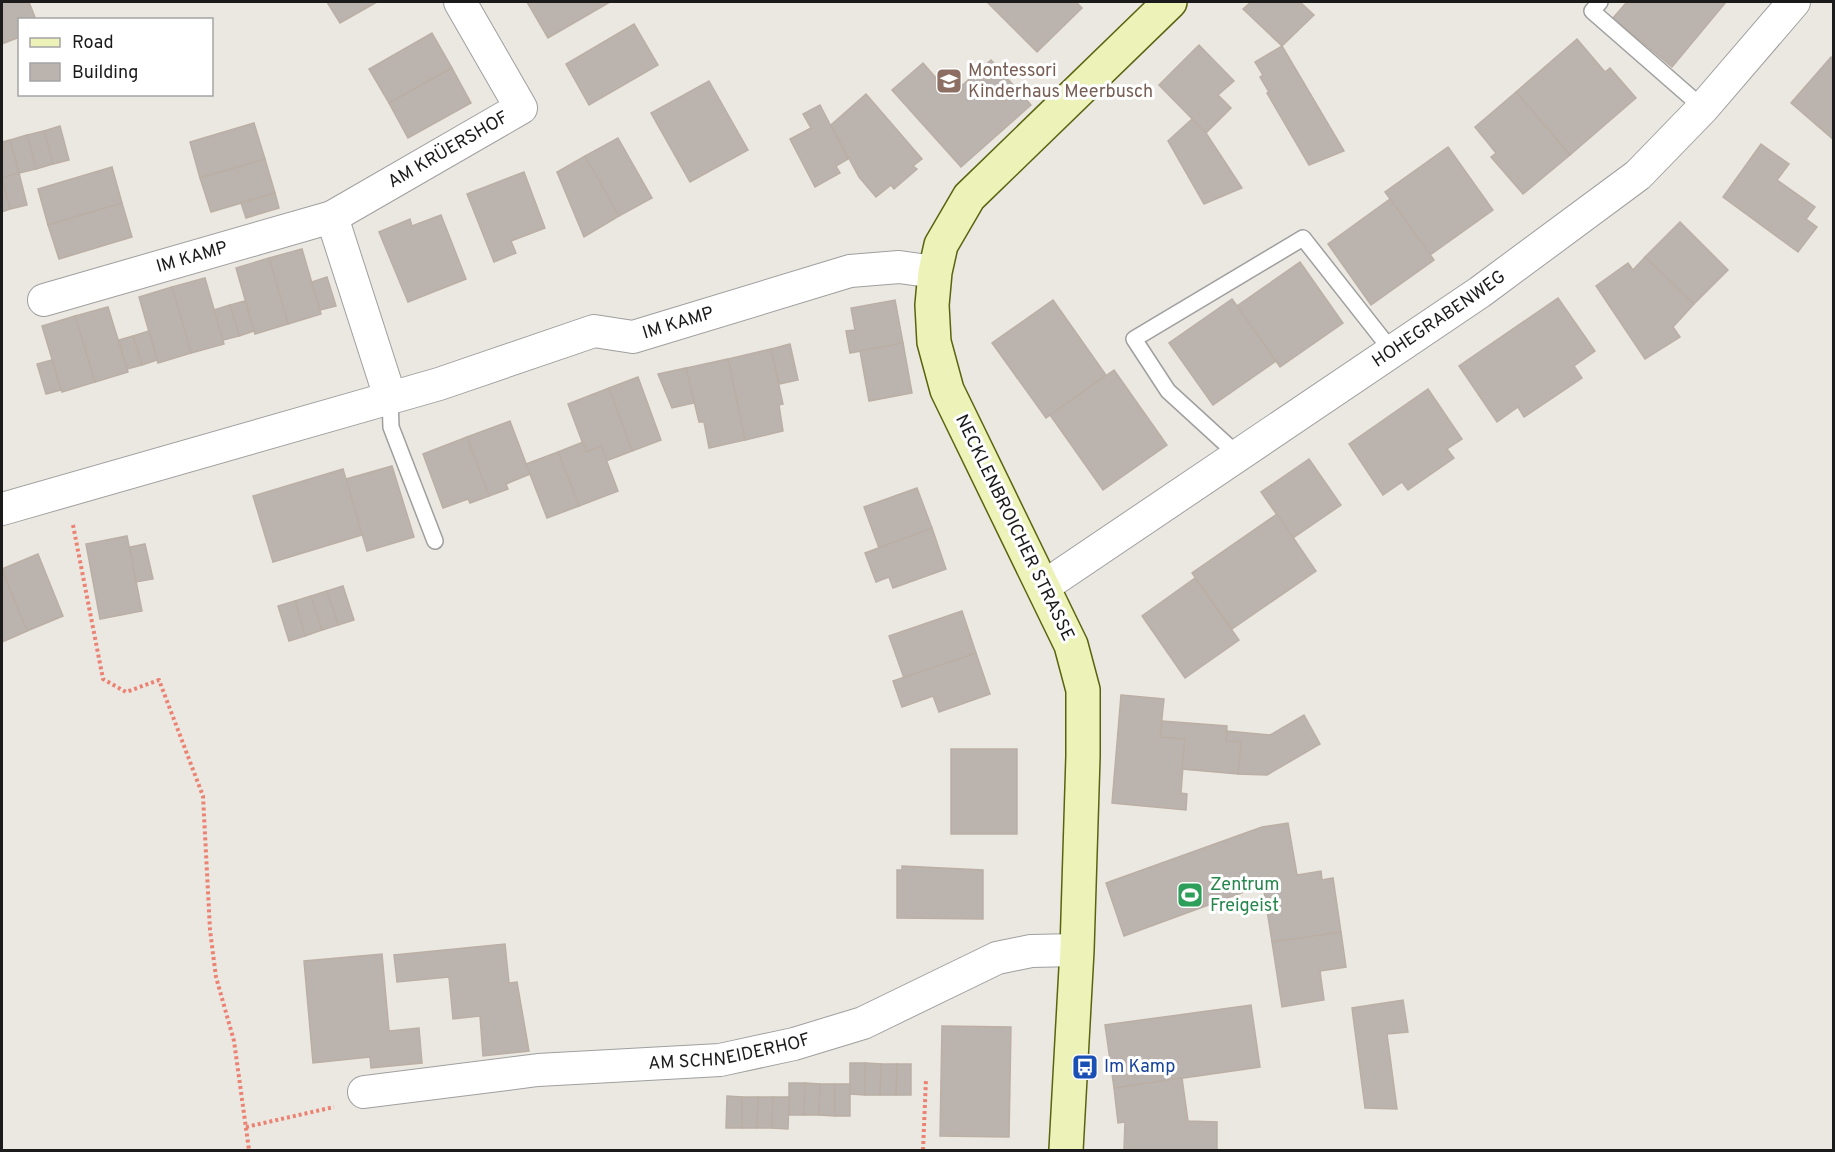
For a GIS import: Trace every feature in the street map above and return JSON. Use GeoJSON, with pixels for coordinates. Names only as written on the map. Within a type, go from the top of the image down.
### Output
{"type":"FeatureCollection","features":[{"type":"Feature","properties":{"kind":"main road","name":"NECKLENBROICHER STRASSE"},"geometry":{"type":"LineString","coordinates":[[1066,1150],[1077,950],[1083,690],[1071,645],[947,390],[934,342],[932,305],[934,272],[941,245],[969,197],[1170,2]]}},
{"type":"Feature","properties":{"kind":"street","name":"AM KRÜERSHOF"},"geometry":{"type":"LineString","coordinates":[[332,217],[521,108],[460,2]]}},
{"type":"Feature","properties":{"kind":"street","name":"HOHEGRABENWEG"},"geometry":{"type":"LineString","coordinates":[[1043,587],[1480,292],[1638,175],[1703,108],[1794,2]]}},
{"type":"Feature","properties":{"kind":"street","name":"IM KAMP"},"geometry":{"type":"LineString","coordinates":[[44,300],[332,217]]}},
{"type":"Feature","properties":{"kind":"street"},"geometry":{"type":"LineString","coordinates":[[332,217],[390,397]]}},
{"type":"Feature","properties":{"kind":"street","name":"IM KAMP"},"geometry":{"type":"LineString","coordinates":[[2,509],[439,384],[594,331],[633,337],[850,271],[899,267],[934,272]]}},
{"type":"Feature","properties":{"kind":"street","name":"AM SCHNEIDERHOF"},"geometry":{"type":"LineString","coordinates":[[364,1092],[538,1070],[720,1060],[812,1039],[863,1023],[997,958],[1030,951],[1077,950]]}},
{"type":"Feature","properties":{"kind":"lane"},"geometry":{"type":"LineString","coordinates":[[1600,2],[1592,11],[1703,108]]}},
{"type":"Feature","properties":{"kind":"lane"},"geometry":{"type":"LineString","coordinates":[[1238,455],[1168,391],[1134,339],[1303,238],[1392,351]]}},
{"type":"Feature","properties":{"kind":"lane"},"geometry":{"type":"LineString","coordinates":[[390,397],[391,427],[435,541]]}},
{"type":"Feature","properties":{"kind":"path"},"geometry":{"type":"LineString","coordinates":[[66,492],[103,679],[126,692],[159,680],[175,716],[203,796],[210,930],[216,977],[234,1041],[249,1150]]}},
{"type":"Feature","properties":{"kind":"path"},"geometry":{"type":"LineString","coordinates":[[923,1150],[926,1079]]}},
{"type":"Feature","properties":{"kind":"path"},"geometry":{"type":"LineString","coordinates":[[246,1127],[340,1105],[364,1092]]}},
{"type":"Feature","properties":{"kind":"building"},"geometry":{"type":"Polygon","coordinates":[[[2,2],[29,2],[35,18],[18,18],[18,38],[2,44],[2,2]]]}},
{"type":"Feature","properties":{"kind":"building"},"geometry":{"type":"Polygon","coordinates":[[[327,2],[377,2],[340,23],[327,2]]]}},
{"type":"Feature","properties":{"kind":"building"},"geometry":{"type":"Polygon","coordinates":[[[527,2],[610,2],[548,38],[527,2]]]}},
{"type":"Feature","properties":{"kind":"building"},"geometry":{"type":"Polygon","coordinates":[[[987,2],[1076,2],[1082,8],[1037,52],[987,2]]]}},
{"type":"Feature","properties":{"kind":"building"},"geometry":{"type":"Polygon","coordinates":[[[1251,2],[1300,2],[1314,15],[1282,46],[1243,9],[1251,2]]]}},
{"type":"Feature","properties":{"kind":"building"},"geometry":{"type":"Polygon","coordinates":[[[1627,2],[1726,2],[1672,67],[1613,18],[1627,2]]]}},
{"type":"Feature","properties":{"kind":"building"},"geometry":{"type":"Polygon","coordinates":[[[634,24],[658,65],[589,105],[566,64],[634,24]]]}},
{"type":"Feature","properties":{"kind":"building"},"geometry":{"type":"Polygon","coordinates":[[[432,33],[452,68],[389,103],[369,69],[432,33]]]}},
{"type":"Feature","properties":{"kind":"building"},"geometry":{"type":"Polygon","coordinates":[[[1577,39],[1605,72],[1610,68],[1636,98],[1570,155],[1516,92],[1577,39]]]}},
{"type":"Feature","properties":{"kind":"building"},"geometry":{"type":"Polygon","coordinates":[[[1199,45],[1234,81],[1218,95],[1231,108],[1206,133],[1159,85],[1199,45]]]}},
{"type":"Feature","properties":{"kind":"building"},"geometry":{"type":"Polygon","coordinates":[[[1282,46],[1344,151],[1309,165],[1267,93],[1269,92],[1260,77],[1263,75],[1255,62],[1282,46]]]}},
{"type":"Feature","properties":{"kind":"building"},"geometry":{"type":"Polygon","coordinates":[[[1831,57],[1834,60],[1834,140],[1791,103],[1831,57]]]}},
{"type":"Feature","properties":{"kind":"building"},"geometry":{"type":"Polygon","coordinates":[[[991,60],[1031,105],[961,167],[892,90],[923,63],[951,95],[991,60]]]}},
{"type":"Feature","properties":{"kind":"building"},"geometry":{"type":"Polygon","coordinates":[[[452,68],[471,103],[408,138],[389,103],[452,68]]]}},
{"type":"Feature","properties":{"kind":"building"},"geometry":{"type":"Polygon","coordinates":[[[709,81],[748,150],[690,182],[651,113],[709,81]]]}},
{"type":"Feature","properties":{"kind":"building"},"geometry":{"type":"Polygon","coordinates":[[[1516,92],[1570,155],[1523,194],[1491,157],[1496,153],[1475,127],[1516,92]]]}},
{"type":"Feature","properties":{"kind":"building"},"geometry":{"type":"Polygon","coordinates":[[[866,94],[922,159],[913,166],[917,169],[894,189],[891,185],[876,197],[859,177],[831,125],[866,94]]]}},
{"type":"Feature","properties":{"kind":"building"},"geometry":{"type":"Polygon","coordinates":[[[820,105],[848,159],[836,166],[840,173],[815,187],[790,139],[811,128],[803,114],[820,105]]]}},
{"type":"Feature","properties":{"kind":"building"},"geometry":{"type":"Polygon","coordinates":[[[1192,119],[1206,133],[1242,188],[1204,204],[1168,141],[1192,119]]]}},
{"type":"Feature","properties":{"kind":"building"},"geometry":{"type":"Polygon","coordinates":[[[254,123],[265,159],[200,178],[190,142],[254,123]]]}},
{"type":"Feature","properties":{"kind":"building"},"geometry":{"type":"Polygon","coordinates":[[[60,126],[69,160],[53,164],[44,131],[60,126]]]}},
{"type":"Feature","properties":{"kind":"building"},"geometry":{"type":"Polygon","coordinates":[[[44,131],[53,164],[36,169],[27,135],[44,131]]]}},
{"type":"Feature","properties":{"kind":"building"},"geometry":{"type":"Polygon","coordinates":[[[27,135],[36,169],[19,173],[10,140],[27,135]]]}},
{"type":"Feature","properties":{"kind":"building"},"geometry":{"type":"Polygon","coordinates":[[[618,138],[652,198],[619,216],[585,156],[618,138]]]}},
{"type":"Feature","properties":{"kind":"building"},"geometry":{"type":"Polygon","coordinates":[[[10,140],[19,173],[2,178],[2,142],[10,140]]]}},
{"type":"Feature","properties":{"kind":"building"},"geometry":{"type":"Polygon","coordinates":[[[1761,144],[1789,164],[1777,180],[1815,207],[1806,219],[1817,227],[1798,252],[1723,197],[1761,144]]]}},
{"type":"Feature","properties":{"kind":"building"},"geometry":{"type":"Polygon","coordinates":[[[1448,147],[1493,210],[1430,255],[1385,192],[1448,147]]]}},
{"type":"Feature","properties":{"kind":"building"},"geometry":{"type":"Polygon","coordinates":[[[585,156],[619,216],[584,237],[557,172],[585,156]]]}},
{"type":"Feature","properties":{"kind":"building"},"geometry":{"type":"Polygon","coordinates":[[[265,159],[275,193],[211,212],[200,178],[265,159]]]}},
{"type":"Feature","properties":{"kind":"building"},"geometry":{"type":"Polygon","coordinates":[[[112,167],[122,203],[48,225],[38,189],[112,167]]]}},
{"type":"Feature","properties":{"kind":"building"},"geometry":{"type":"Polygon","coordinates":[[[524,172],[545,228],[511,241],[516,253],[494,262],[467,194],[524,172]]]}},
{"type":"Feature","properties":{"kind":"building"},"geometry":{"type":"Polygon","coordinates":[[[19,173],[27,205],[10,209],[2,178],[19,173]]]}},
{"type":"Feature","properties":{"kind":"building"},"geometry":{"type":"Polygon","coordinates":[[[2,178],[10,209],[2,212],[2,178]]]}},
{"type":"Feature","properties":{"kind":"building"},"geometry":{"type":"Polygon","coordinates":[[[275,193],[279,208],[246,218],[241,203],[275,193]]]}},
{"type":"Feature","properties":{"kind":"building"},"geometry":{"type":"Polygon","coordinates":[[[1390,199],[1434,260],[1371,305],[1328,244],[1390,199]]]}},
{"type":"Feature","properties":{"kind":"building"},"geometry":{"type":"Polygon","coordinates":[[[122,203],[132,237],[59,259],[48,225],[122,203]]]}},
{"type":"Feature","properties":{"kind":"building"},"geometry":{"type":"Polygon","coordinates":[[[441,215],[466,279],[408,302],[379,232],[410,219],[412,226],[441,215]]]}},
{"type":"Feature","properties":{"kind":"building"},"geometry":{"type":"Polygon","coordinates":[[[1680,222],[1728,270],[1694,304],[1645,257],[1680,222]]]}},
{"type":"Feature","properties":{"kind":"building"},"geometry":{"type":"Polygon","coordinates":[[[302,249],[321,314],[288,324],[269,258],[302,249]]]}},
{"type":"Feature","properties":{"kind":"building"},"geometry":{"type":"Polygon","coordinates":[[[1645,257],[1694,304],[1673,327],[1680,337],[1645,359],[1596,286],[1628,263],[1633,270],[1645,257]]]}},
{"type":"Feature","properties":{"kind":"building"},"geometry":{"type":"Polygon","coordinates":[[[269,258],[288,324],[255,334],[236,268],[269,258]]]}},
{"type":"Feature","properties":{"kind":"building"},"geometry":{"type":"Polygon","coordinates":[[[1300,262],[1343,323],[1280,367],[1237,306],[1300,262]]]}},
{"type":"Feature","properties":{"kind":"building"},"geometry":{"type":"Polygon","coordinates":[[[327,277],[336,306],[320,310],[312,282],[327,277]]]}},
{"type":"Feature","properties":{"kind":"building"},"geometry":{"type":"Polygon","coordinates":[[[205,278],[224,344],[191,353],[172,287],[205,278]]]}},
{"type":"Feature","properties":{"kind":"building"},"geometry":{"type":"Polygon","coordinates":[[[172,287],[191,353],[158,363],[139,297],[172,287]]]}},
{"type":"Feature","properties":{"kind":"building"},"geometry":{"type":"Polygon","coordinates":[[[1558,298],[1595,351],[1574,366],[1582,378],[1524,417],[1518,407],[1497,422],[1459,366],[1558,298]]]}},
{"type":"Feature","properties":{"kind":"building"},"geometry":{"type":"Polygon","coordinates":[[[1232,299],[1276,361],[1213,405],[1169,343],[1232,299]]]}},
{"type":"Feature","properties":{"kind":"building"},"geometry":{"type":"Polygon","coordinates":[[[895,300],[903,343],[850,353],[846,331],[855,330],[851,308],[895,300]]]}},
{"type":"Feature","properties":{"kind":"building"},"geometry":{"type":"Polygon","coordinates":[[[1053,300],[1106,375],[1046,418],[992,343],[1053,300]]]}},
{"type":"Feature","properties":{"kind":"building"},"geometry":{"type":"Polygon","coordinates":[[[245,301],[254,331],[239,336],[230,305],[245,301]]]}},
{"type":"Feature","properties":{"kind":"building"},"geometry":{"type":"Polygon","coordinates":[[[230,305],[239,336],[223,340],[214,310],[230,305]]]}},
{"type":"Feature","properties":{"kind":"building"},"geometry":{"type":"Polygon","coordinates":[[[108,307],[128,372],[95,382],[75,316],[108,307]]]}},
{"type":"Feature","properties":{"kind":"building"},"geometry":{"type":"Polygon","coordinates":[[[75,316],[95,382],[62,392],[42,326],[75,316]]]}},
{"type":"Feature","properties":{"kind":"building"},"geometry":{"type":"Polygon","coordinates":[[[149,331],[157,360],[142,365],[133,336],[149,331]]]}},
{"type":"Feature","properties":{"kind":"building"},"geometry":{"type":"Polygon","coordinates":[[[133,336],[142,365],[127,369],[119,340],[133,336]]]}},
{"type":"Feature","properties":{"kind":"building"},"geometry":{"type":"Polygon","coordinates":[[[903,343],[912,393],[869,401],[860,351],[903,343]]]}},
{"type":"Feature","properties":{"kind":"building"},"geometry":{"type":"Polygon","coordinates":[[[790,344],[798,380],[779,384],[771,349],[790,344]]]}},
{"type":"Feature","properties":{"kind":"building"},"geometry":{"type":"Polygon","coordinates":[[[771,349],[783,404],[779,405],[783,431],[745,440],[728,359],[771,349]]]}},
{"type":"Feature","properties":{"kind":"building"},"geometry":{"type":"Polygon","coordinates":[[[728,359],[745,440],[709,448],[704,422],[699,422],[686,368],[728,359]]]}},
{"type":"Feature","properties":{"kind":"building"},"geometry":{"type":"Polygon","coordinates":[[[52,360],[61,390],[46,394],[37,364],[52,360]]]}},
{"type":"Feature","properties":{"kind":"building"},"geometry":{"type":"Polygon","coordinates":[[[686,368],[694,403],[672,408],[658,374],[686,368]]]}},
{"type":"Feature","properties":{"kind":"building"},"geometry":{"type":"Polygon","coordinates":[[[1114,370],[1167,445],[1103,490],[1050,415],[1114,370]]]}},
{"type":"Feature","properties":{"kind":"building"},"geometry":{"type":"Polygon","coordinates":[[[638,377],[661,440],[632,451],[609,388],[638,377]]]}},
{"type":"Feature","properties":{"kind":"building"},"geometry":{"type":"Polygon","coordinates":[[[609,388],[632,451],[606,461],[601,446],[586,452],[568,404],[609,388]]]}},
{"type":"Feature","properties":{"kind":"building"},"geometry":{"type":"Polygon","coordinates":[[[1428,389],[1462,439],[1447,449],[1454,458],[1408,490],[1402,482],[1383,495],[1349,444],[1428,389]]]}},
{"type":"Feature","properties":{"kind":"building"},"geometry":{"type":"Polygon","coordinates":[[[510,421],[530,474],[506,484],[508,489],[489,496],[467,437],[510,421]]]}},
{"type":"Feature","properties":{"kind":"building"},"geometry":{"type":"Polygon","coordinates":[[[467,437],[489,496],[470,503],[468,499],[443,508],[423,454],[467,437]]]}},
{"type":"Feature","properties":{"kind":"building"},"geometry":{"type":"Polygon","coordinates":[[[583,442],[586,452],[601,446],[618,491],[579,506],[558,452],[583,442]]]}},
{"type":"Feature","properties":{"kind":"building"},"geometry":{"type":"Polygon","coordinates":[[[558,452],[579,506],[547,518],[526,464],[558,452]]]}},
{"type":"Feature","properties":{"kind":"building"},"geometry":{"type":"Polygon","coordinates":[[[1309,459],[1341,505],[1293,538],[1261,492],[1309,459]]]}},
{"type":"Feature","properties":{"kind":"building"},"geometry":{"type":"Polygon","coordinates":[[[392,466],[414,537],[367,551],[346,479],[392,466]]]}},
{"type":"Feature","properties":{"kind":"building"},"geometry":{"type":"Polygon","coordinates":[[[343,469],[362,535],[273,562],[253,496],[343,469]]]}},
{"type":"Feature","properties":{"kind":"building"},"geometry":{"type":"Polygon","coordinates":[[[917,488],[932,528],[879,548],[864,507],[917,488]]]}},
{"type":"Feature","properties":{"kind":"building"},"geometry":{"type":"Polygon","coordinates":[[[1277,514],[1316,571],[1232,629],[1192,573],[1277,514]]]}},
{"type":"Feature","properties":{"kind":"building"},"geometry":{"type":"Polygon","coordinates":[[[932,528],[946,569],[893,588],[889,577],[876,582],[865,553],[932,528]]]}},
{"type":"Feature","properties":{"kind":"building"},"geometry":{"type":"Polygon","coordinates":[[[127,536],[142,611],[100,619],[86,544],[127,536]]]}},
{"type":"Feature","properties":{"kind":"building"},"geometry":{"type":"Polygon","coordinates":[[[145,544],[153,579],[136,582],[130,547],[145,544]]]}},
{"type":"Feature","properties":{"kind":"building"},"geometry":{"type":"Polygon","coordinates":[[[38,554],[63,616],[27,631],[2,569],[38,554]]]}},
{"type":"Feature","properties":{"kind":"building"},"geometry":{"type":"Polygon","coordinates":[[[2,571],[27,631],[2,642],[2,571]]]}},
{"type":"Feature","properties":{"kind":"building"},"geometry":{"type":"Polygon","coordinates":[[[1195,578],[1239,640],[1185,678],[1142,616],[1195,578]]]}},
{"type":"Feature","properties":{"kind":"building"},"geometry":{"type":"Polygon","coordinates":[[[343,586],[354,620],[338,625],[327,591],[343,586]]]}},
{"type":"Feature","properties":{"kind":"building"},"geometry":{"type":"Polygon","coordinates":[[[327,591],[338,625],[322,630],[311,596],[327,591]]]}},
{"type":"Feature","properties":{"kind":"building"},"geometry":{"type":"Polygon","coordinates":[[[311,596],[322,630],[305,636],[295,601],[311,596]]]}},
{"type":"Feature","properties":{"kind":"building"},"geometry":{"type":"Polygon","coordinates":[[[295,601],[305,636],[289,641],[278,606],[295,601]]]}},
{"type":"Feature","properties":{"kind":"building"},"geometry":{"type":"Polygon","coordinates":[[[962,611],[976,653],[904,678],[889,636],[962,611]]]}},
{"type":"Feature","properties":{"kind":"building"},"geometry":{"type":"Polygon","coordinates":[[[976,653],[990,694],[939,712],[933,696],[902,707],[893,681],[976,653]]]}},
{"type":"Feature","properties":{"kind":"building"},"geometry":{"type":"Polygon","coordinates":[[[1121,695],[1164,699],[1160,737],[1185,739],[1181,793],[1187,794],[1186,810],[1112,803],[1121,695]]]}},
{"type":"Feature","properties":{"kind":"building"},"geometry":{"type":"Polygon","coordinates":[[[1304,715],[1320,744],[1267,775],[1238,774],[1241,742],[1226,741],[1227,731],[1270,735],[1304,715]]]}},
{"type":"Feature","properties":{"kind":"building"},"geometry":{"type":"Polygon","coordinates":[[[1162,721],[1227,726],[1226,741],[1241,742],[1238,774],[1182,769],[1185,739],[1160,737],[1162,721]]]}},
{"type":"Feature","properties":{"kind":"building"},"geometry":{"type":"Polygon","coordinates":[[[951,749],[1017,749],[1017,834],[951,834],[951,749]]]}},
{"type":"Feature","properties":{"kind":"building"},"geometry":{"type":"Polygon","coordinates":[[[1288,823],[1297,875],[1321,871],[1322,880],[1333,878],[1341,932],[1272,942],[1263,885],[1124,936],[1106,883],[1262,827],[1288,823]]]}},
{"type":"Feature","properties":{"kind":"building"},"geometry":{"type":"Polygon","coordinates":[[[902,866],[983,870],[983,919],[897,918],[897,870],[902,870],[902,866]]]}},
{"type":"Feature","properties":{"kind":"building"},"geometry":{"type":"Polygon","coordinates":[[[1341,932],[1346,967],[1320,971],[1324,1000],[1282,1007],[1272,942],[1341,932]]]}},
{"type":"Feature","properties":{"kind":"building"},"geometry":{"type":"Polygon","coordinates":[[[505,944],[509,983],[517,982],[529,1051],[483,1056],[480,1016],[453,1019],[449,977],[397,982],[394,955],[505,944]]]}},
{"type":"Feature","properties":{"kind":"building"},"geometry":{"type":"Polygon","coordinates":[[[382,954],[389,1031],[419,1028],[422,1063],[371,1068],[370,1057],[313,1063],[304,961],[382,954]]]}},
{"type":"Feature","properties":{"kind":"building"},"geometry":{"type":"Polygon","coordinates":[[[1403,1000],[1408,1032],[1387,1034],[1397,1109],[1365,1108],[1352,1008],[1403,1000]]]}},
{"type":"Feature","properties":{"kind":"building"},"geometry":{"type":"Polygon","coordinates":[[[1251,1005],[1260,1067],[1114,1088],[1105,1025],[1251,1005]]]}},
{"type":"Feature","properties":{"kind":"building"},"geometry":{"type":"Polygon","coordinates":[[[942,1026],[1011,1027],[1009,1137],[940,1136],[942,1026]]]}},
{"type":"Feature","properties":{"kind":"building"},"geometry":{"type":"Polygon","coordinates":[[[850,1063],[865,1063],[865,1095],[850,1094],[850,1063]]]}},
{"type":"Feature","properties":{"kind":"building"},"geometry":{"type":"Polygon","coordinates":[[[865,1063],[881,1064],[880,1095],[865,1095],[865,1063]]]}},
{"type":"Feature","properties":{"kind":"building"},"geometry":{"type":"Polygon","coordinates":[[[881,1064],[897,1064],[896,1095],[880,1095],[881,1064]]]}},
{"type":"Feature","properties":{"kind":"building"},"geometry":{"type":"Polygon","coordinates":[[[897,1064],[911,1064],[911,1095],[896,1095],[897,1064]]]}},
{"type":"Feature","properties":{"kind":"building"},"geometry":{"type":"Polygon","coordinates":[[[1182,1078],[1188,1121],[1217,1122],[1217,1150],[1124,1150],[1125,1122],[1118,1123],[1114,1088],[1182,1078]]]}},
{"type":"Feature","properties":{"kind":"building"},"geometry":{"type":"Polygon","coordinates":[[[789,1083],[805,1083],[804,1115],[789,1115],[789,1083]]]}},
{"type":"Feature","properties":{"kind":"building"},"geometry":{"type":"Polygon","coordinates":[[[805,1083],[820,1084],[819,1115],[804,1115],[805,1083]]]}},
{"type":"Feature","properties":{"kind":"building"},"geometry":{"type":"Polygon","coordinates":[[[820,1084],[835,1084],[835,1116],[819,1115],[820,1084]]]}},
{"type":"Feature","properties":{"kind":"building"},"geometry":{"type":"Polygon","coordinates":[[[835,1084],[850,1084],[850,1116],[835,1116],[835,1084]]]}},
{"type":"Feature","properties":{"kind":"building"},"geometry":{"type":"Polygon","coordinates":[[[727,1096],[742,1097],[742,1128],[726,1128],[727,1096]]]}},
{"type":"Feature","properties":{"kind":"building"},"geometry":{"type":"Polygon","coordinates":[[[742,1097],[758,1097],[757,1128],[742,1128],[742,1097]]]}},
{"type":"Feature","properties":{"kind":"building"},"geometry":{"type":"Polygon","coordinates":[[[758,1097],[773,1097],[772,1128],[757,1128],[758,1097]]]}},
{"type":"Feature","properties":{"kind":"building"},"geometry":{"type":"Polygon","coordinates":[[[773,1097],[789,1097],[788,1129],[772,1128],[773,1097]]]}},
{"type":"Feature","properties":{"kind":"place","name":"Montessori Kinderhaus Meerbusch"},"geometry":{"type":"Point","coordinates":[949,81]}},
{"type":"Feature","properties":{"kind":"place","name":"Zentrum Freigeist"},"geometry":{"type":"Point","coordinates":[1190,895]}},
{"type":"Feature","properties":{"kind":"place","name":"Im Kamp"},"geometry":{"type":"Point","coordinates":[1085,1067]}}]}
